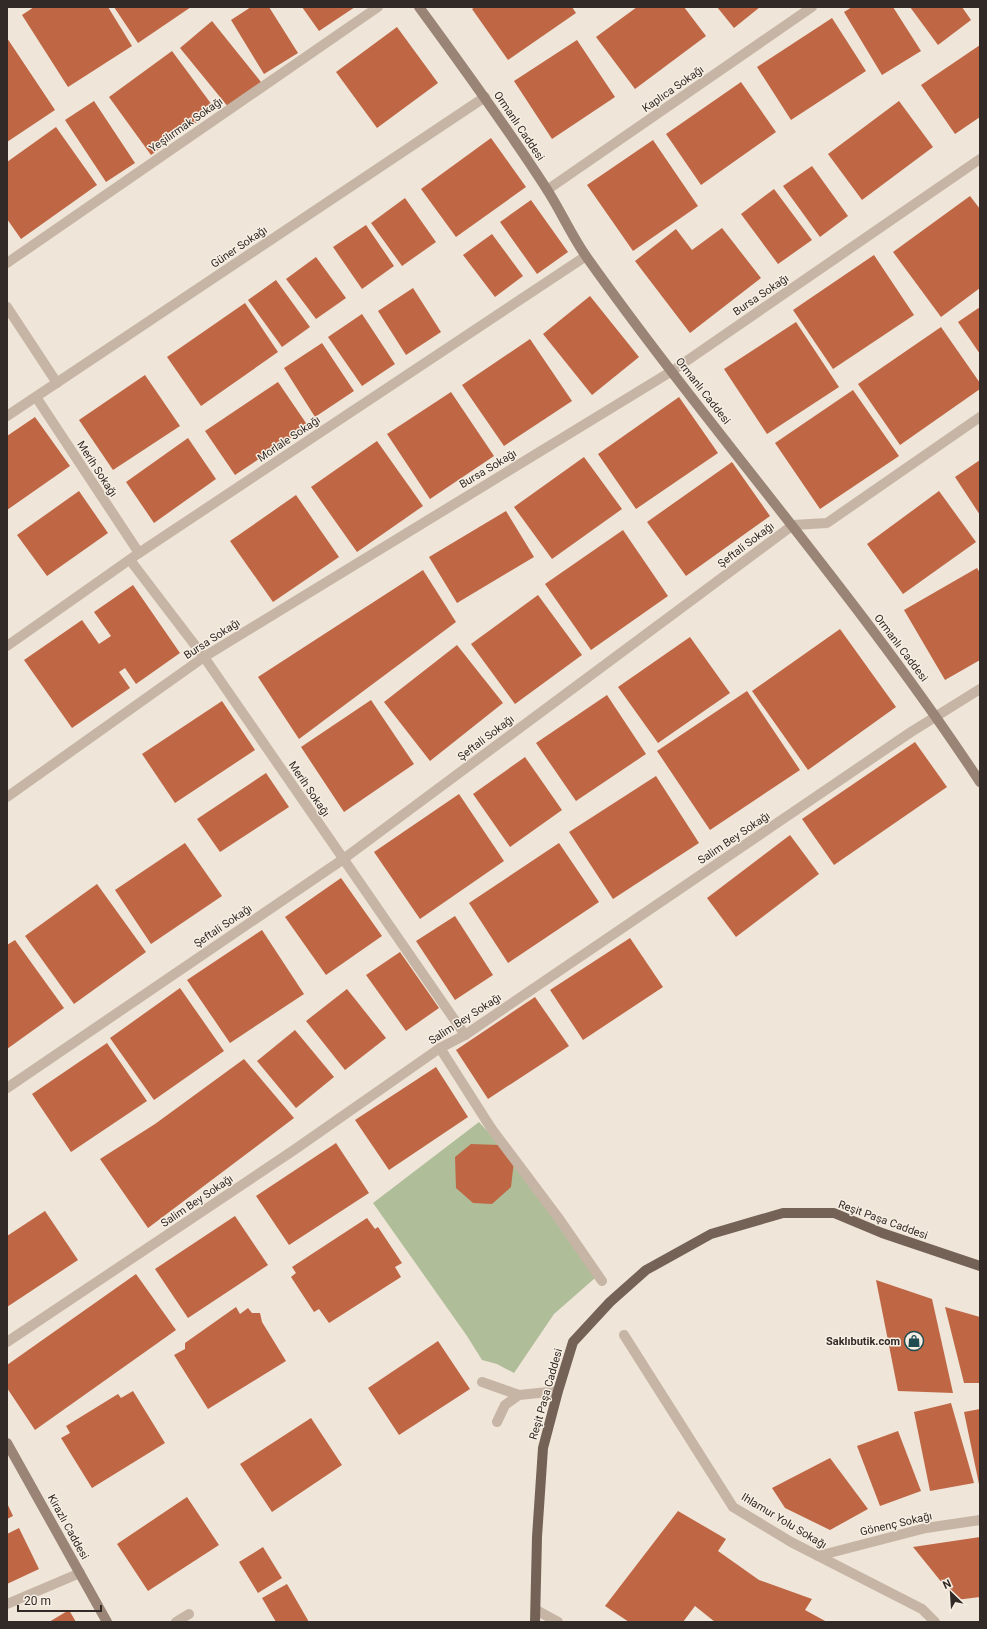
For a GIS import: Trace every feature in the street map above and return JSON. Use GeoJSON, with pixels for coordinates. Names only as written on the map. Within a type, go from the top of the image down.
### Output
{"type":"FeatureCollection","features":[{"type":"Feature","properties":{"kind":"main road","name":"Ormanlı Caddesi"},"geometry":{"type":"LineString","coordinates":[[419,7],[485,97],[547,190],[586,256],[672,371],[793,525],[936,715],[980,782]]}},
{"type":"Feature","properties":{"kind":"main road","name":"Reşit Paşa Caddesi"},"geometry":{"type":"LineString","coordinates":[[535,1622],[537,1537],[543,1448],[573,1342],[610,1302],[646,1270],[711,1234],[783,1213],[834,1213],[882,1233],[980,1266]]}},
{"type":"Feature","properties":{"kind":"main road","name":"Kirazlı Caddesi"},"geometry":{"type":"LineString","coordinates":[[7,1443],[107,1622]]}},
{"type":"Feature","properties":{"kind":"street","name":"Yeşilırmak Sokağı"},"geometry":{"type":"LineString","coordinates":[[7,263],[378,7]]}},
{"type":"Feature","properties":{"kind":"street","name":"Kaplıca Sokağı"},"geometry":{"type":"LineString","coordinates":[[547,190],[812,7]]}},
{"type":"Feature","properties":{"kind":"street","name":"Güner Sokağı"},"geometry":{"type":"LineString","coordinates":[[7,416],[485,97]]}},
{"type":"Feature","properties":{"kind":"street","name":"Bursa Sokağı"},"geometry":{"type":"LineString","coordinates":[[7,797],[204,657],[672,371],[980,159]]}},
{"type":"Feature","properties":{"kind":"street","name":"Morlale Sokağı"},"geometry":{"type":"LineString","coordinates":[[7,646],[139,553],[586,256]]}},
{"type":"Feature","properties":{"kind":"street"},"geometry":{"type":"LineString","coordinates":[[7,307],[57,383]]}},
{"type":"Feature","properties":{"kind":"street","name":"Merih Sokağı"},"geometry":{"type":"LineString","coordinates":[[36,397],[139,553]]}},
{"type":"Feature","properties":{"kind":"street"},"geometry":{"type":"LineString","coordinates":[[793,525],[827,523],[980,417]]}},
{"type":"Feature","properties":{"kind":"street","name":"Şeftali Sokağı"},"geometry":{"type":"LineString","coordinates":[[7,1088],[342,860],[793,525]]}},
{"type":"Feature","properties":{"kind":"street","name":"Merih Sokağı"},"geometry":{"type":"LineString","coordinates":[[130,560],[204,657],[342,860],[465,1035]]}},
{"type":"Feature","properties":{"kind":"street","name":"Salim Bey Sokağı"},"geometry":{"type":"LineString","coordinates":[[7,1342],[294,1150],[440,1048],[465,1035],[936,715],[980,689]]}},
{"type":"Feature","properties":{"kind":"street"},"geometry":{"type":"LineString","coordinates":[[440,1048],[491,1128],[560,1220],[602,1281]]}},
{"type":"Feature","properties":{"kind":"street","name":"Ihlamur Yolu Sokağı"},"geometry":{"type":"LineString","coordinates":[[624,1335],[733,1507],[791,1542],[922,1609],[935,1622]]}},
{"type":"Feature","properties":{"kind":"street"},"geometry":{"type":"LineString","coordinates":[[482,1382],[519,1395],[558,1391]]}},
{"type":"Feature","properties":{"kind":"street"},"geometry":{"type":"LineString","coordinates":[[497,1422],[505,1405],[519,1395]]}},
{"type":"Feature","properties":{"kind":"street","name":"Gönenç Sokağı"},"geometry":{"type":"LineString","coordinates":[[821,1557],[926,1528],[980,1520]]}},
{"type":"Feature","properties":{"kind":"street"},"geometry":{"type":"LineString","coordinates":[[7,1604],[80,1573]]}},
{"type":"Feature","properties":{"kind":"street"},"geometry":{"type":"LineString","coordinates":[[536,1610],[558,1622]]}},
{"type":"Feature","properties":{"kind":"street"},"geometry":{"type":"LineString","coordinates":[[176,1622],[189,1614]]}},
{"type":"Feature","properties":{"kind":"green space"},"geometry":{"type":"Polygon","coordinates":[[[479,1122],[514,1161],[595,1278],[554,1314],[514,1373],[497,1364],[482,1360],[467,1336],[373,1203],[479,1122]]]}},
{"type":"Feature","properties":{"kind":"building"},"geometry":{"type":"Polygon","coordinates":[[[34,7],[108,7],[132,46],[68,87],[22,15],[34,7]]]}},
{"type":"Feature","properties":{"kind":"building"},"geometry":{"type":"Polygon","coordinates":[[[114,7],[191,7],[138,43],[114,7]]]}},
{"type":"Feature","properties":{"kind":"building"},"geometry":{"type":"Polygon","coordinates":[[[251,7],[269,7],[298,53],[264,74],[231,20],[251,7]]]}},
{"type":"Feature","properties":{"kind":"building"},"geometry":{"type":"Polygon","coordinates":[[[302,7],[355,7],[319,31],[302,7]]]}},
{"type":"Feature","properties":{"kind":"building"},"geometry":{"type":"Polygon","coordinates":[[[475,7],[572,7],[576,13],[508,60],[472,9],[475,7]]]}},
{"type":"Feature","properties":{"kind":"building"},"geometry":{"type":"Polygon","coordinates":[[[637,7],[684,7],[706,36],[635,89],[596,37],[637,7]]]}},
{"type":"Feature","properties":{"kind":"building"},"geometry":{"type":"Polygon","coordinates":[[[717,7],[760,7],[734,28],[717,7]]]}},
{"type":"Feature","properties":{"kind":"building"},"geometry":{"type":"Polygon","coordinates":[[[852,7],[893,7],[921,51],[882,75],[844,12],[852,7]]]}},
{"type":"Feature","properties":{"kind":"building"},"geometry":{"type":"Polygon","coordinates":[[[910,7],[962,7],[971,20],[938,45],[910,7]]]}},
{"type":"Feature","properties":{"kind":"building"},"geometry":{"type":"Polygon","coordinates":[[[832,18],[866,71],[791,120],[757,67],[832,18]]]}},
{"type":"Feature","properties":{"kind":"building"},"geometry":{"type":"Polygon","coordinates":[[[212,21],[261,82],[229,108],[180,48],[212,21]]]}},
{"type":"Feature","properties":{"kind":"building"},"geometry":{"type":"Polygon","coordinates":[[[397,27],[438,83],[377,128],[336,72],[397,27]]]}},
{"type":"Feature","properties":{"kind":"building"},"geometry":{"type":"Polygon","coordinates":[[[7,38],[55,110],[7,142],[7,38]]]}},
{"type":"Feature","properties":{"kind":"building"},"geometry":{"type":"Polygon","coordinates":[[[577,40],[615,97],[552,139],[514,81],[577,40]]]}},
{"type":"Feature","properties":{"kind":"building"},"geometry":{"type":"Polygon","coordinates":[[[980,45],[980,117],[955,134],[921,85],[980,45]]]}},
{"type":"Feature","properties":{"kind":"building"},"geometry":{"type":"Polygon","coordinates":[[[172,51],[215,109],[151,155],[109,97],[172,51]]]}},
{"type":"Feature","properties":{"kind":"building"},"geometry":{"type":"Polygon","coordinates":[[[741,82],[776,132],[701,185],[666,134],[741,82]]]}},
{"type":"Feature","properties":{"kind":"building"},"geometry":{"type":"Polygon","coordinates":[[[94,101],[135,163],[106,182],[65,120],[94,101]]]}},
{"type":"Feature","properties":{"kind":"building"},"geometry":{"type":"Polygon","coordinates":[[[899,101],[933,147],[862,200],[828,154],[899,101]]]}},
{"type":"Feature","properties":{"kind":"building"},"geometry":{"type":"Polygon","coordinates":[[[56,127],[97,185],[21,239],[7,219],[7,162],[56,127]]]}},
{"type":"Feature","properties":{"kind":"building"},"geometry":{"type":"Polygon","coordinates":[[[491,138],[526,187],[456,237],[421,189],[491,138]]]}},
{"type":"Feature","properties":{"kind":"building"},"geometry":{"type":"Polygon","coordinates":[[[653,140],[698,206],[633,251],[587,185],[653,140]]]}},
{"type":"Feature","properties":{"kind":"building"},"geometry":{"type":"Polygon","coordinates":[[[812,166],[848,216],[820,237],[783,186],[812,166]]]}},
{"type":"Feature","properties":{"kind":"building"},"geometry":{"type":"Polygon","coordinates":[[[774,189],[812,240],[778,264],[741,214],[774,189]]]}},
{"type":"Feature","properties":{"kind":"building"},"geometry":{"type":"Polygon","coordinates":[[[970,196],[980,209],[980,288],[941,317],[893,252],[970,196]]]}},
{"type":"Feature","properties":{"kind":"building"},"geometry":{"type":"Polygon","coordinates":[[[405,198],[436,242],[402,266],[371,223],[405,198]]]}},
{"type":"Feature","properties":{"kind":"building"},"geometry":{"type":"Polygon","coordinates":[[[531,200],[568,252],[537,274],[500,222],[531,200]]]}},
{"type":"Feature","properties":{"kind":"building"},"geometry":{"type":"Polygon","coordinates":[[[366,225],[394,266],[362,289],[333,247],[366,225]]]}},
{"type":"Feature","properties":{"kind":"building"},"geometry":{"type":"Polygon","coordinates":[[[722,228],[761,278],[690,333],[635,261],[676,229],[692,250],[722,228]]]}},
{"type":"Feature","properties":{"kind":"building"},"geometry":{"type":"Polygon","coordinates":[[[492,234],[523,276],[495,297],[463,255],[492,234]]]}},
{"type":"Feature","properties":{"kind":"building"},"geometry":{"type":"Polygon","coordinates":[[[874,255],[914,315],[833,369],[793,310],[874,255]]]}},
{"type":"Feature","properties":{"kind":"building"},"geometry":{"type":"Polygon","coordinates":[[[316,257],[346,298],[316,319],[286,279],[316,257]]]}},
{"type":"Feature","properties":{"kind":"building"},"geometry":{"type":"Polygon","coordinates":[[[276,280],[310,327],[282,347],[248,300],[276,280]]]}},
{"type":"Feature","properties":{"kind":"building"},"geometry":{"type":"Polygon","coordinates":[[[413,288],[441,332],[406,355],[378,311],[413,288]]]}},
{"type":"Feature","properties":{"kind":"building"},"geometry":{"type":"Polygon","coordinates":[[[590,296],[639,357],[592,395],[543,334],[590,296]]]}},
{"type":"Feature","properties":{"kind":"building"},"geometry":{"type":"Polygon","coordinates":[[[245,303],[278,352],[201,406],[167,357],[245,303]]]}},
{"type":"Feature","properties":{"kind":"building"},"geometry":{"type":"Polygon","coordinates":[[[980,307],[980,354],[958,322],[980,307]]]}},
{"type":"Feature","properties":{"kind":"building"},"geometry":{"type":"Polygon","coordinates":[[[362,314],[395,364],[362,386],[328,337],[362,314]]]}},
{"type":"Feature","properties":{"kind":"building"},"geometry":{"type":"Polygon","coordinates":[[[796,322],[839,387],[767,434],[724,369],[796,322]]]}},
{"type":"Feature","properties":{"kind":"building"},"geometry":{"type":"Polygon","coordinates":[[[941,327],[980,383],[980,389],[900,445],[858,384],[941,327]]]}},
{"type":"Feature","properties":{"kind":"building"},"geometry":{"type":"Polygon","coordinates":[[[530,339],[572,401],[504,446],[462,385],[530,339]]]}},
{"type":"Feature","properties":{"kind":"building"},"geometry":{"type":"Polygon","coordinates":[[[322,343],[354,391],[315,417],[284,368],[322,343]]]}},
{"type":"Feature","properties":{"kind":"building"},"geometry":{"type":"Polygon","coordinates":[[[145,375],[180,426],[113,470],[79,420],[145,375]]]}},
{"type":"Feature","properties":{"kind":"building"},"geometry":{"type":"Polygon","coordinates":[[[278,382],[308,426],[235,475],[205,431],[278,382]]]}},
{"type":"Feature","properties":{"kind":"building"},"geometry":{"type":"Polygon","coordinates":[[[853,390],[899,456],[820,509],[775,443],[853,390]]]}},
{"type":"Feature","properties":{"kind":"building"},"geometry":{"type":"Polygon","coordinates":[[[451,392],[494,456],[430,499],[387,434],[451,392]]]}},
{"type":"Feature","properties":{"kind":"building"},"geometry":{"type":"Polygon","coordinates":[[[679,397],[718,453],[636,509],[598,454],[679,397]]]}},
{"type":"Feature","properties":{"kind":"building"},"geometry":{"type":"Polygon","coordinates":[[[35,417],[70,466],[7,510],[7,436],[35,417]]]}},
{"type":"Feature","properties":{"kind":"building"},"geometry":{"type":"Polygon","coordinates":[[[188,438],[216,479],[154,523],[126,482],[188,438]]]}},
{"type":"Feature","properties":{"kind":"building"},"geometry":{"type":"Polygon","coordinates":[[[377,441],[423,506],[357,552],[311,487],[377,441]]]}},
{"type":"Feature","properties":{"kind":"building"},"geometry":{"type":"Polygon","coordinates":[[[584,457],[622,509],[552,559],[514,507],[584,457]]]}},
{"type":"Feature","properties":{"kind":"building"},"geometry":{"type":"Polygon","coordinates":[[[980,460],[980,515],[955,477],[980,460]]]}},
{"type":"Feature","properties":{"kind":"building"},"geometry":{"type":"Polygon","coordinates":[[[732,462],[770,516],[686,576],[647,522],[732,462]]]}},
{"type":"Feature","properties":{"kind":"building"},"geometry":{"type":"Polygon","coordinates":[[[79,491],[108,533],[47,576],[17,535],[79,491]]]}},
{"type":"Feature","properties":{"kind":"building"},"geometry":{"type":"Polygon","coordinates":[[[939,491],[976,542],[903,594],[867,544],[939,491]]]}},
{"type":"Feature","properties":{"kind":"building"},"geometry":{"type":"Polygon","coordinates":[[[296,495],[339,557],[273,602],[230,541],[296,495]]]}},
{"type":"Feature","properties":{"kind":"building"},"geometry":{"type":"Polygon","coordinates":[[[506,511],[534,557],[457,603],[429,557],[506,511]]]}},
{"type":"Feature","properties":{"kind":"building"},"geometry":{"type":"Polygon","coordinates":[[[623,530],[668,596],[591,650],[545,584],[623,530]]]}},
{"type":"Feature","properties":{"kind":"building"},"geometry":{"type":"Polygon","coordinates":[[[977,568],[980,573],[980,660],[945,680],[904,610],[977,568]]]}},
{"type":"Feature","properties":{"kind":"building"},"geometry":{"type":"Polygon","coordinates":[[[423,570],[456,622],[299,739],[258,677],[423,570]]]}},
{"type":"Feature","properties":{"kind":"building"},"geometry":{"type":"Polygon","coordinates":[[[133,585],[180,653],[136,684],[125,668],[119,672],[130,688],[72,728],[24,660],[82,620],[99,644],[111,636],[94,612],[133,585]]]}},
{"type":"Feature","properties":{"kind":"building"},"geometry":{"type":"Polygon","coordinates":[[[538,595],[582,655],[515,704],[471,644],[538,595]]]}},
{"type":"Feature","properties":{"kind":"building"},"geometry":{"type":"Polygon","coordinates":[[[840,629],[896,707],[808,770],[752,691],[840,629]]]}},
{"type":"Feature","properties":{"kind":"building"},"geometry":{"type":"Polygon","coordinates":[[[690,637],[730,693],[658,743],[618,687],[690,637]]]}},
{"type":"Feature","properties":{"kind":"building"},"geometry":{"type":"Polygon","coordinates":[[[457,645],[503,703],[430,761],[384,702],[457,645]]]}},
{"type":"Feature","properties":{"kind":"building"},"geometry":{"type":"Polygon","coordinates":[[[747,691],[800,770],[710,830],[657,751],[747,691]]]}},
{"type":"Feature","properties":{"kind":"building"},"geometry":{"type":"Polygon","coordinates":[[[607,695],[646,754],[576,801],[536,743],[607,695]]]}},
{"type":"Feature","properties":{"kind":"building"},"geometry":{"type":"Polygon","coordinates":[[[371,700],[414,764],[344,812],[301,747],[371,700]]]}},
{"type":"Feature","properties":{"kind":"building"},"geometry":{"type":"Polygon","coordinates":[[[222,701],[255,750],[175,803],[142,754],[222,701]]]}},
{"type":"Feature","properties":{"kind":"building"},"geometry":{"type":"Polygon","coordinates":[[[915,742],[947,787],[834,865],[802,819],[915,742]]]}},
{"type":"Feature","properties":{"kind":"building"},"geometry":{"type":"Polygon","coordinates":[[[525,757],[562,810],[510,847],[473,794],[525,757]]]}},
{"type":"Feature","properties":{"kind":"building"},"geometry":{"type":"Polygon","coordinates":[[[266,773],[289,807],[220,852],[197,819],[266,773]]]}},
{"type":"Feature","properties":{"kind":"building"},"geometry":{"type":"Polygon","coordinates":[[[656,776],[699,843],[613,899],[569,832],[656,776]]]}},
{"type":"Feature","properties":{"kind":"building"},"geometry":{"type":"Polygon","coordinates":[[[459,794],[504,861],[420,919],[374,852],[459,794]]]}},
{"type":"Feature","properties":{"kind":"building"},"geometry":{"type":"Polygon","coordinates":[[[790,835],[819,874],[736,937],[707,898],[790,835]]]}},
{"type":"Feature","properties":{"kind":"building"},"geometry":{"type":"Polygon","coordinates":[[[185,843],[222,896],[151,944],[115,890],[185,843]]]}},
{"type":"Feature","properties":{"kind":"building"},"geometry":{"type":"Polygon","coordinates":[[[559,843],[599,902],[508,963],[469,903],[559,843]]]}},
{"type":"Feature","properties":{"kind":"building"},"geometry":{"type":"Polygon","coordinates":[[[341,878],[382,936],[326,975],[285,917],[341,878]]]}},
{"type":"Feature","properties":{"kind":"building"},"geometry":{"type":"Polygon","coordinates":[[[97,884],[146,952],[74,1004],[25,936],[97,884]]]}},
{"type":"Feature","properties":{"kind":"building"},"geometry":{"type":"Polygon","coordinates":[[[455,916],[493,975],[455,1000],[416,941],[455,916]]]}},
{"type":"Feature","properties":{"kind":"building"},"geometry":{"type":"Polygon","coordinates":[[[262,930],[304,994],[230,1043],[187,980],[262,930]]]}},
{"type":"Feature","properties":{"kind":"building"},"geometry":{"type":"Polygon","coordinates":[[[630,938],[663,987],[583,1040],[550,990],[630,938]]]}},
{"type":"Feature","properties":{"kind":"building"},"geometry":{"type":"Polygon","coordinates":[[[15,940],[64,1008],[7,1049],[7,945],[15,940]]]}},
{"type":"Feature","properties":{"kind":"building"},"geometry":{"type":"Polygon","coordinates":[[[400,952],[439,1008],[406,1031],[366,975],[400,952]]]}},
{"type":"Feature","properties":{"kind":"building"},"geometry":{"type":"Polygon","coordinates":[[[180,988],[224,1051],[154,1100],[110,1038],[180,988]]]}},
{"type":"Feature","properties":{"kind":"building"},"geometry":{"type":"Polygon","coordinates":[[[347,989],[386,1038],[345,1070],[306,1021],[347,989]]]}},
{"type":"Feature","properties":{"kind":"building"},"geometry":{"type":"Polygon","coordinates":[[[535,997],[569,1046],[488,1099],[456,1050],[535,997]]]}},
{"type":"Feature","properties":{"kind":"building"},"geometry":{"type":"Polygon","coordinates":[[[295,1030],[334,1077],[296,1108],[257,1061],[295,1030]]]}},
{"type":"Feature","properties":{"kind":"building"},"geometry":{"type":"Polygon","coordinates":[[[107,1043],[147,1101],[71,1152],[32,1094],[107,1043]]]}},
{"type":"Feature","properties":{"kind":"building"},"geometry":{"type":"Polygon","coordinates":[[[244,1059],[294,1118],[148,1228],[100,1159],[155,1124],[244,1059]]]}},
{"type":"Feature","properties":{"kind":"building"},"geometry":{"type":"Polygon","coordinates":[[[436,1067],[468,1117],[389,1170],[355,1120],[436,1067]]]}},
{"type":"Feature","properties":{"kind":"building"},"geometry":{"type":"Polygon","coordinates":[[[336,1143],[369,1193],[289,1245],[256,1196],[336,1143]]]}},
{"type":"Feature","properties":{"kind":"building"},"geometry":{"type":"Polygon","coordinates":[[[471,1144],[500,1145],[514,1161],[511,1187],[492,1204],[473,1203],[456,1188],[455,1157],[471,1144]]]}},
{"type":"Feature","properties":{"kind":"building"},"geometry":{"type":"Polygon","coordinates":[[[45,1211],[78,1260],[7,1307],[7,1236],[45,1211]]]}},
{"type":"Feature","properties":{"kind":"building"},"geometry":{"type":"Polygon","coordinates":[[[235,1216],[268,1265],[188,1318],[155,1269],[235,1216]]]}},
{"type":"Feature","properties":{"kind":"building"},"geometry":{"type":"Polygon","coordinates":[[[367,1218],[375,1229],[378,1227],[402,1263],[395,1267],[401,1277],[329,1323],[319,1309],[314,1312],[291,1277],[296,1273],[292,1267],[367,1218]]]}},
{"type":"Feature","properties":{"kind":"building"},"geometry":{"type":"Polygon","coordinates":[[[136,1274],[176,1330],[35,1430],[7,1388],[7,1365],[136,1274]]]}},
{"type":"Feature","properties":{"kind":"building"},"geometry":{"type":"Polygon","coordinates":[[[876,1280],[932,1299],[953,1393],[898,1391],[876,1280]]]}},
{"type":"Feature","properties":{"kind":"building"},"geometry":{"type":"Polygon","coordinates":[[[236,1307],[240,1314],[248,1308],[252,1313],[260,1313],[262,1322],[286,1361],[208,1409],[174,1355],[185,1349],[185,1343],[236,1307]]]}},
{"type":"Feature","properties":{"kind":"building"},"geometry":{"type":"Polygon","coordinates":[[[945,1307],[980,1317],[980,1383],[964,1383],[945,1307]]]}},
{"type":"Feature","properties":{"kind":"building"},"geometry":{"type":"Polygon","coordinates":[[[438,1341],[470,1389],[399,1435],[368,1388],[438,1341]]]}},
{"type":"Feature","properties":{"kind":"building"},"geometry":{"type":"Polygon","coordinates":[[[133,1391],[165,1443],[92,1488],[61,1438],[70,1433],[66,1426],[118,1394],[121,1398],[133,1391]]]}},
{"type":"Feature","properties":{"kind":"building"},"geometry":{"type":"Polygon","coordinates":[[[951,1403],[974,1483],[930,1491],[914,1412],[951,1403]]]}},
{"type":"Feature","properties":{"kind":"building"},"geometry":{"type":"Polygon","coordinates":[[[980,1409],[980,1484],[979,1484],[964,1412],[980,1409]]]}},
{"type":"Feature","properties":{"kind":"building"},"geometry":{"type":"Polygon","coordinates":[[[311,1418],[342,1465],[272,1512],[240,1464],[311,1418]]]}},
{"type":"Feature","properties":{"kind":"building"},"geometry":{"type":"Polygon","coordinates":[[[898,1431],[921,1491],[880,1506],[857,1446],[898,1431]]]}},
{"type":"Feature","properties":{"kind":"building"},"geometry":{"type":"Polygon","coordinates":[[[830,1458],[868,1509],[830,1530],[785,1508],[772,1488],[830,1458]]]}},
{"type":"Feature","properties":{"kind":"building"},"geometry":{"type":"Polygon","coordinates":[[[187,1497],[219,1545],[148,1591],[117,1544],[187,1497]]]}},
{"type":"Feature","properties":{"kind":"building"},"geometry":{"type":"Polygon","coordinates":[[[7,1503],[13,1516],[7,1519],[7,1503]]]}},
{"type":"Feature","properties":{"kind":"building"},"geometry":{"type":"Polygon","coordinates":[[[678,1511],[726,1539],[718,1551],[759,1580],[812,1599],[805,1610],[827,1622],[715,1622],[695,1606],[683,1622],[629,1622],[605,1606],[678,1511]]]}},
{"type":"Feature","properties":{"kind":"building"},"geometry":{"type":"Polygon","coordinates":[[[19,1528],[39,1569],[7,1584],[7,1534],[19,1528]]]}},
{"type":"Feature","properties":{"kind":"building"},"geometry":{"type":"Polygon","coordinates":[[[980,1537],[980,1597],[956,1600],[913,1547],[980,1537]]]}},
{"type":"Feature","properties":{"kind":"building"},"geometry":{"type":"Polygon","coordinates":[[[263,1547],[282,1578],[258,1593],[239,1562],[263,1547]]]}},
{"type":"Feature","properties":{"kind":"building"},"geometry":{"type":"Polygon","coordinates":[[[287,1584],[309,1622],[276,1622],[262,1598],[287,1584]]]}},
{"type":"Feature","properties":{"kind":"building"},"geometry":{"type":"Polygon","coordinates":[[[69,1610],[76,1622],[49,1622],[69,1610]]]}},
{"type":"Feature","properties":{"kind":"place","name":"Saklıbutik.com"},"geometry":{"type":"Point","coordinates":[914,1341]}}]}
